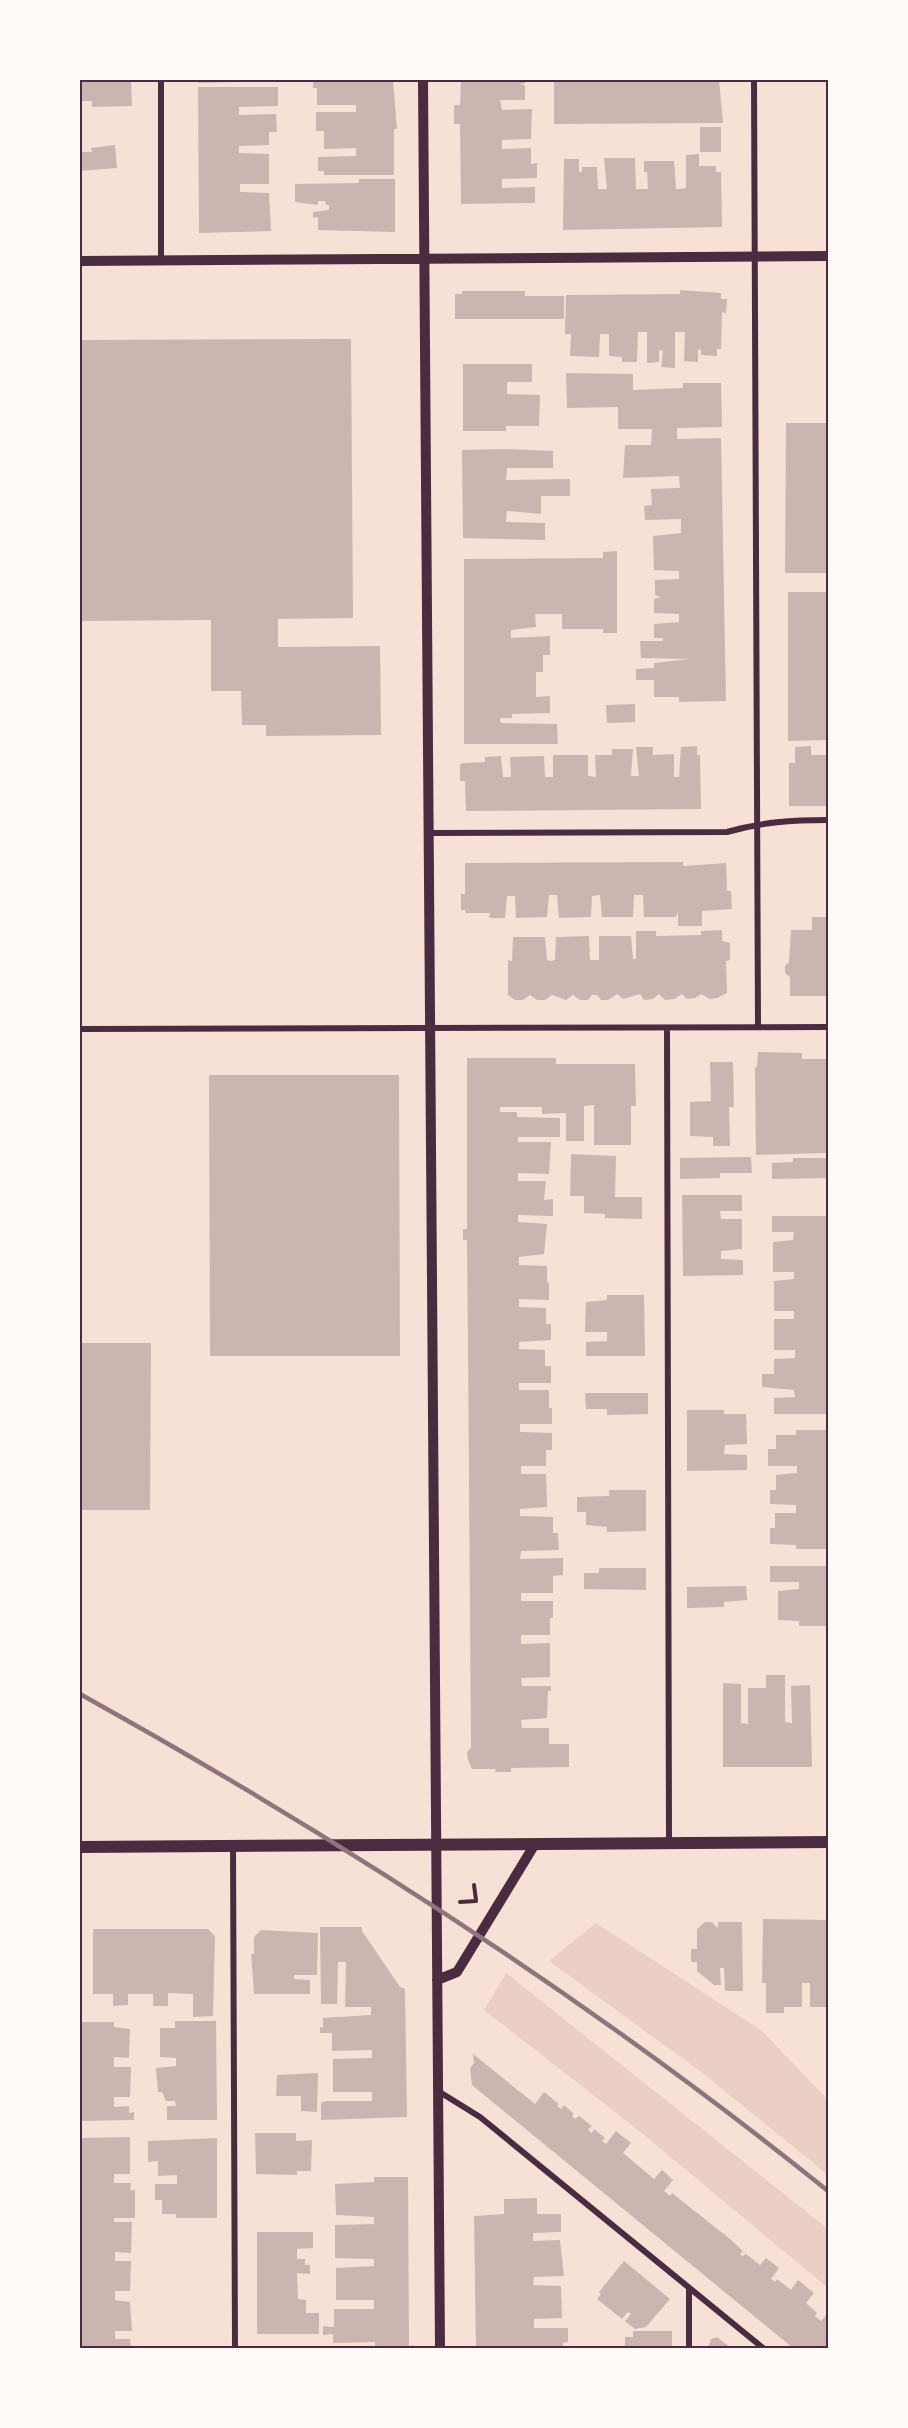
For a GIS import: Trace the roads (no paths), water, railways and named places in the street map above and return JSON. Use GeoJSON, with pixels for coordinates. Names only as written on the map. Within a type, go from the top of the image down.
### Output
{"type":"FeatureCollection","features":[{"type":"Feature","properties":{"kind":"main road"},"geometry":{"type":"LineString","coordinates":[[80,1847],[828,1842]]}},
{"type":"Feature","properties":{"kind":"street"},"geometry":{"type":"LineString","coordinates":[[161,80],[161,260]]}},
{"type":"Feature","properties":{"kind":"street"},"geometry":{"type":"LineString","coordinates":[[423,80],[440,2349]]}},
{"type":"Feature","properties":{"kind":"street"},"geometry":{"type":"LineString","coordinates":[[754,80],[757,257],[755,824],[758,1027]]}},
{"type":"Feature","properties":{"kind":"street"},"geometry":{"type":"LineString","coordinates":[[80,261],[828,256]]}},
{"type":"Feature","properties":{"kind":"street"},"geometry":{"type":"LineString","coordinates":[[429,833],[726,832],[755,824],[828,820]]}},
{"type":"Feature","properties":{"kind":"street"},"geometry":{"type":"LineString","coordinates":[[80,1029],[828,1027]]}},
{"type":"Feature","properties":{"kind":"street"},"geometry":{"type":"LineString","coordinates":[[667,1028],[669,1843]]}},
{"type":"Feature","properties":{"kind":"street"},"geometry":{"type":"LineString","coordinates":[[437,1980],[457,1972],[536,1844]]}},
{"type":"Feature","properties":{"kind":"street"},"geometry":{"type":"LineString","coordinates":[[233,1846],[235,2349]]}},
{"type":"Feature","properties":{"kind":"street"},"geometry":{"type":"LineString","coordinates":[[438,2091],[480,2117],[763,2349]]}},
{"type":"Feature","properties":{"kind":"street"},"geometry":{"type":"LineString","coordinates":[[689,2289],[689,2349]]}},
{"type":"Feature","properties":{"kind":"railway"},"geometry":{"type":"LineString","coordinates":[[80,1694],[274,1806],[464,1926],[650,2054],[828,2191]]}}]}
